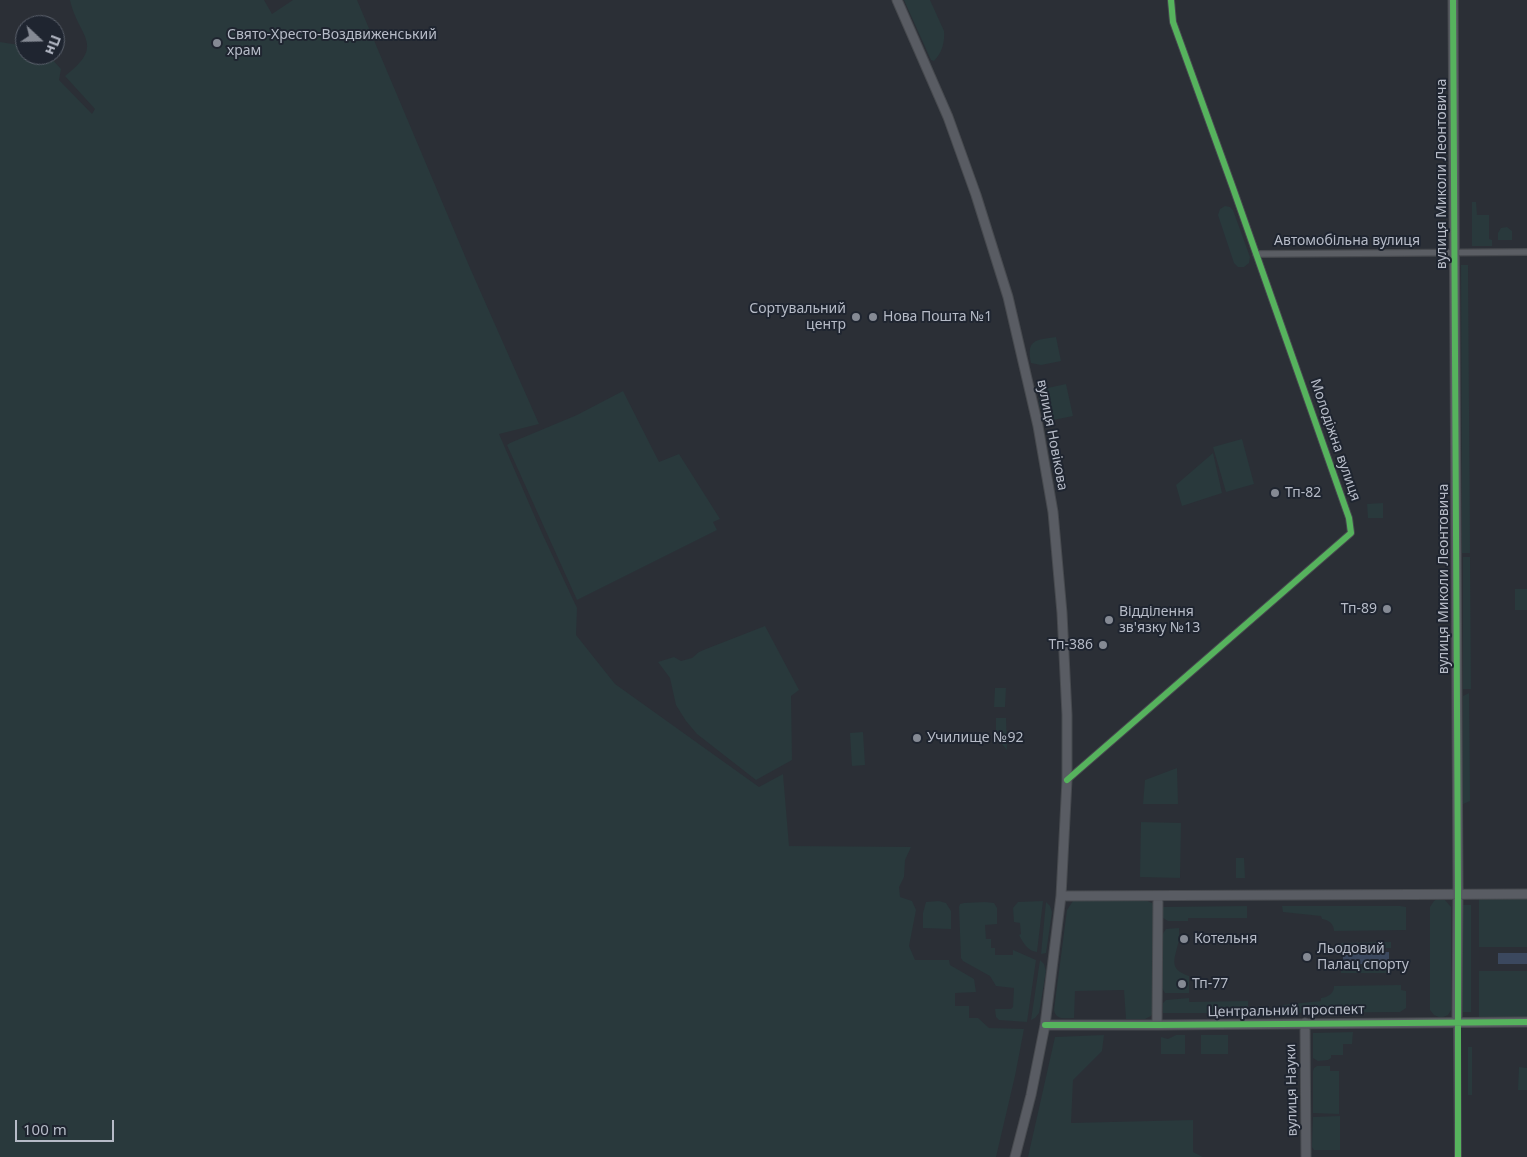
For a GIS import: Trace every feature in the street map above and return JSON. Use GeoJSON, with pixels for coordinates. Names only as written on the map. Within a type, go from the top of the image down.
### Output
{"type":"FeatureCollection","features":[{"type":"Feature","properties":{"kind":"street","name":"вулиця Новікова"},"geometry":{"type":"LineString","coordinates":[[897,0],[948,116],[976,195],[1008,297],[1038,426],[1053,512],[1062,613],[1067,715],[1067,780],[1059,920],[1045,1025]]}},
{"type":"Feature","properties":{"kind":"street","name":"Молодіжна вулиця"},"geometry":{"type":"LineString","coordinates":[[1067,780],[1351,532],[1349,518],[1173,22],[1171,0]]}},
{"type":"Feature","properties":{"kind":"street","name":"вулиця Миколи Леонтовича"},"geometry":{"type":"LineString","coordinates":[[1453,0],[1458,1157]]}},
{"type":"Feature","properties":{"kind":"street","name":"Автомобільна вулиця"},"geometry":{"type":"LineString","coordinates":[[1256,254],[1527,252]]}},
{"type":"Feature","properties":{"kind":"street"},"geometry":{"type":"LineString","coordinates":[[1061,896],[1527,894]]}},
{"type":"Feature","properties":{"kind":"street"},"geometry":{"type":"LineString","coordinates":[[1157,1025],[1158,896]]}},
{"type":"Feature","properties":{"kind":"street","name":"Центральний проспект"},"geometry":{"type":"LineString","coordinates":[[1045,1025],[1527,1022]]}},
{"type":"Feature","properties":{"kind":"street","name":"вулиця Науки"},"geometry":{"type":"LineString","coordinates":[[1305,1023],[1306,1157]]}},
{"type":"Feature","properties":{"kind":"street"},"geometry":{"type":"LineString","coordinates":[[1015,1157],[1031,1095],[1045,1025]]}},
{"type":"Feature","properties":{"kind":"shaded area"},"geometry":{"type":"Polygon","coordinates":[[[70,0],[264,0],[272,14],[293,0],[357,0],[470,268],[539,424],[499,434],[577,608],[576,635],[615,684],[759,787],[783,774],[789,846],[911,847],[905,860],[904,877],[899,887],[900,897],[912,901],[916,910],[909,946],[915,960],[949,960],[950,965],[974,979],[976,992],[955,993],[955,1006],[969,1006],[969,1018],[978,1018],[989,1028],[1024,1029],[996,1157],[0,1157],[0,42],[15,44],[15,65],[57,65],[61,69],[59,80],[92,114],[95,109],[65,76],[78,65],[85,56],[87,48],[86,40],[70,0]]]}},
{"type":"Feature","properties":{"kind":"shaded area"},"geometry":{"type":"Polygon","coordinates":[[[904,0],[930,0],[944,31],[942,47],[934,61],[931,60],[904,0]]]}},
{"type":"Feature","properties":{"kind":"shaded area"},"geometry":{"type":"Polygon","coordinates":[[[1472,202],[1476,202],[1477,215],[1489,215],[1489,239],[1492,240],[1492,246],[1472,246],[1472,202]]]}},
{"type":"Feature","properties":{"kind":"shaded area"},"geometry":{"type":"Polygon","coordinates":[[[1225,206],[1233,210],[1250,257],[1249,263],[1244,267],[1238,267],[1234,263],[1218,215],[1220,209],[1225,206]]]}},
{"type":"Feature","properties":{"kind":"shaded area"},"geometry":{"type":"Polygon","coordinates":[[[1507,227],[1512,231],[1512,240],[1498,240],[1498,233],[1501,228],[1507,227]]]}},
{"type":"Feature","properties":{"kind":"shaded area"},"geometry":{"type":"Polygon","coordinates":[[[1461,265],[1468,265],[1470,553],[1462,553],[1461,265]]]}},
{"type":"Feature","properties":{"kind":"shaded area"},"geometry":{"type":"Polygon","coordinates":[[[1056,337],[1061,361],[1041,365],[1031,363],[1031,345],[1038,340],[1056,337]]]}},
{"type":"Feature","properties":{"kind":"shaded area"},"geometry":{"type":"Polygon","coordinates":[[[1066,384],[1073,416],[1053,420],[1044,418],[1039,404],[1041,392],[1043,389],[1066,384]]]}},
{"type":"Feature","properties":{"kind":"shaded area"},"geometry":{"type":"Polygon","coordinates":[[[623,391],[659,462],[679,454],[720,519],[713,522],[717,530],[577,600],[507,445],[577,415],[623,391]]]}},
{"type":"Feature","properties":{"kind":"shaded area"},"geometry":{"type":"Polygon","coordinates":[[[1242,439],[1254,484],[1226,492],[1213,447],[1242,439]]]}},
{"type":"Feature","properties":{"kind":"shaded area"},"geometry":{"type":"Polygon","coordinates":[[[1213,453],[1222,493],[1182,506],[1176,485],[1213,453]]]}},
{"type":"Feature","properties":{"kind":"shaded area"},"geometry":{"type":"Polygon","coordinates":[[[1383,503],[1383,518],[1368,518],[1367,504],[1383,503]]]}},
{"type":"Feature","properties":{"kind":"shaded area"},"geometry":{"type":"Polygon","coordinates":[[[1463,557],[1470,557],[1471,689],[1463,689],[1463,557]]]}},
{"type":"Feature","properties":{"kind":"shaded area"},"geometry":{"type":"Polygon","coordinates":[[[1515,589],[1527,589],[1527,610],[1515,610],[1515,589]]]}},
{"type":"Feature","properties":{"kind":"shaded area"},"geometry":{"type":"Polygon","coordinates":[[[765,626],[799,690],[791,696],[792,760],[756,780],[697,734],[686,721],[676,705],[670,678],[658,662],[674,657],[681,661],[692,658],[699,652],[765,626]]]}},
{"type":"Feature","properties":{"kind":"shaded area"},"geometry":{"type":"Polygon","coordinates":[[[995,688],[1006,688],[1005,707],[994,707],[995,688]]]}},
{"type":"Feature","properties":{"kind":"shaded area"},"geometry":{"type":"Polygon","coordinates":[[[1469,693],[1470,801],[1463,804],[1463,696],[1469,693]]]}},
{"type":"Feature","properties":{"kind":"shaded area"},"geometry":{"type":"Polygon","coordinates":[[[996,718],[1006,718],[1007,750],[996,737],[996,718]]]}},
{"type":"Feature","properties":{"kind":"shaded area"},"geometry":{"type":"Polygon","coordinates":[[[863,732],[865,765],[852,766],[850,733],[863,732]]]}},
{"type":"Feature","properties":{"kind":"shaded area"},"geometry":{"type":"Polygon","coordinates":[[[1177,768],[1178,804],[1143,804],[1145,780],[1177,768]]]}},
{"type":"Feature","properties":{"kind":"shaded area"},"geometry":{"type":"Polygon","coordinates":[[[1141,822],[1181,823],[1180,878],[1140,877],[1141,822]]]}},
{"type":"Feature","properties":{"kind":"shaded area"},"geometry":{"type":"Polygon","coordinates":[[[1236,858],[1244,858],[1245,878],[1236,878],[1236,858]]]}},
{"type":"Feature","properties":{"kind":"shaded area"},"geometry":{"type":"Polygon","coordinates":[[[1479,898],[1527,898],[1527,947],[1479,947],[1479,898]]]}},
{"type":"Feature","properties":{"kind":"shaded area"},"geometry":{"type":"Polygon","coordinates":[[[1437,899],[1445,900],[1451,907],[1451,1010],[1448,1015],[1441,1018],[1434,1015],[1430,1010],[1430,907],[1437,899]]]}},
{"type":"Feature","properties":{"kind":"shaded area"},"geometry":{"type":"Polygon","coordinates":[[[1145,900],[1154,906],[1153,1013],[1151,1016],[1145,1019],[1126,1019],[1124,990],[1075,991],[1074,1018],[1057,1016],[1054,1010],[1067,910],[1073,901],[1145,900]]]}},
{"type":"Feature","properties":{"kind":"shaded area"},"geometry":{"type":"Polygon","coordinates":[[[939,901],[946,903],[951,911],[951,929],[923,928],[923,913],[926,902],[939,901]]]}},
{"type":"Feature","properties":{"kind":"shaded area"},"geometry":{"type":"Polygon","coordinates":[[[1043,901],[1037,952],[1028,948],[1019,935],[1021,934],[1020,923],[1014,922],[1013,908],[1018,902],[1043,901]]]}},
{"type":"Feature","properties":{"kind":"shaded area"},"geometry":{"type":"Polygon","coordinates":[[[1046,902],[1052,912],[1046,953],[1041,954],[1046,902]]]}},
{"type":"Feature","properties":{"kind":"shaded area"},"geometry":{"type":"Polygon","coordinates":[[[994,903],[997,908],[997,924],[985,925],[986,939],[991,939],[991,948],[995,948],[995,955],[1013,955],[1013,950],[1036,960],[1027,1022],[999,1020],[996,1017],[995,1009],[1011,1009],[1013,1007],[1014,988],[996,986],[990,976],[961,958],[960,904],[994,903]]]}},
{"type":"Feature","properties":{"kind":"shaded area"},"geometry":{"type":"Polygon","coordinates":[[[1463,905],[1471,905],[1471,1012],[1463,1012],[1463,905]]]}},
{"type":"Feature","properties":{"kind":"shaded area"},"geometry":{"type":"Polygon","coordinates":[[[1247,906],[1247,918],[1188,918],[1188,921],[1168,921],[1163,918],[1163,907],[1247,906]]]}},
{"type":"Feature","properties":{"kind":"shaded area"},"geometry":{"type":"Polygon","coordinates":[[[1282,906],[1406,907],[1406,930],[1334,931],[1332,924],[1322,919],[1321,916],[1283,912],[1282,906]]]}},
{"type":"Feature","properties":{"kind":"shaded area"},"geometry":{"type":"Polygon","coordinates":[[[1179,928],[1179,941],[1174,964],[1178,970],[1189,976],[1189,993],[1165,993],[1162,988],[1162,935],[1166,929],[1179,928]]]}},
{"type":"Feature","properties":{"kind":"shaded area"},"geometry":{"type":"Polygon","coordinates":[[[1391,942],[1391,948],[1341,949],[1341,943],[1391,942]]]}},
{"type":"Feature","properties":{"kind":"shaded area"},"geometry":{"type":"Polygon","coordinates":[[[1040,960],[1044,964],[1046,971],[1039,1013],[1031,1020],[1040,960]]]}},
{"type":"Feature","properties":{"kind":"shaded area"},"geometry":{"type":"Polygon","coordinates":[[[1341,967],[1391,967],[1391,973],[1341,973],[1341,967]]]}},
{"type":"Feature","properties":{"kind":"shaded area"},"geometry":{"type":"Polygon","coordinates":[[[1479,971],[1527,971],[1527,1018],[1479,1018],[1479,971]]]}},
{"type":"Feature","properties":{"kind":"shaded area"},"geometry":{"type":"Polygon","coordinates":[[[1401,985],[1401,990],[1406,991],[1406,1008],[1400,1012],[1283,1013],[1282,1005],[1321,1001],[1321,998],[1332,993],[1334,986],[1401,985]]]}},
{"type":"Feature","properties":{"kind":"shaded area"},"geometry":{"type":"Polygon","coordinates":[[[1189,998],[1189,1002],[1248,1001],[1248,1013],[1163,1013],[1163,1003],[1166,1000],[1189,998]]]}},
{"type":"Feature","properties":{"kind":"shaded area"},"geometry":{"type":"Polygon","coordinates":[[[1353,1032],[1352,1044],[1343,1044],[1343,1055],[1331,1055],[1331,1058],[1328,1060],[1318,1061],[1313,1058],[1313,1033],[1353,1032]]]}},
{"type":"Feature","properties":{"kind":"shaded area"},"geometry":{"type":"Polygon","coordinates":[[[1104,1035],[1102,1051],[1073,1080],[1071,1123],[1193,1120],[1193,1152],[1203,1157],[1028,1157],[1055,1037],[1104,1035]]]}},
{"type":"Feature","properties":{"kind":"shaded area"},"geometry":{"type":"Polygon","coordinates":[[[1176,1035],[1185,1035],[1185,1054],[1161,1054],[1161,1037],[1168,1039],[1176,1035]]]}},
{"type":"Feature","properties":{"kind":"shaded area"},"geometry":{"type":"Polygon","coordinates":[[[1201,1035],[1228,1035],[1228,1054],[1201,1054],[1201,1035]]]}},
{"type":"Feature","properties":{"kind":"shaded area"},"geometry":{"type":"Polygon","coordinates":[[[1468,1047],[1472,1047],[1472,1095],[1468,1095],[1468,1047]]]}},
{"type":"Feature","properties":{"kind":"shaded area"},"geometry":{"type":"Polygon","coordinates":[[[1317,1066],[1330,1066],[1330,1071],[1339,1071],[1339,1114],[1313,1113],[1313,1071],[1317,1066]]]}},
{"type":"Feature","properties":{"kind":"shaded area"},"geometry":{"type":"Polygon","coordinates":[[[1519,1067],[1527,1068],[1527,1090],[1518,1090],[1519,1067]]]}},
{"type":"Feature","properties":{"kind":"shaded area"},"geometry":{"type":"Polygon","coordinates":[[[1340,1116],[1340,1150],[1314,1150],[1312,1147],[1313,1117],[1340,1116]]]}},
{"type":"Feature","properties":{"kind":"water"},"geometry":{"type":"Polygon","coordinates":[[[1389,952],[1389,964],[1343,964],[1343,953],[1389,952]]]}},
{"type":"Feature","properties":{"kind":"water"},"geometry":{"type":"Polygon","coordinates":[[[1498,953],[1527,953],[1527,964],[1498,964],[1498,953]]]}},
{"type":"Feature","properties":{"kind":"cycle path"},"geometry":{"type":"LineString","coordinates":[[1067,780],[1351,533],[1349,518],[1173,22],[1171,0]]}},
{"type":"Feature","properties":{"kind":"cycle path"},"geometry":{"type":"LineString","coordinates":[[1453,0],[1458,1157]]}},
{"type":"Feature","properties":{"kind":"cycle path"},"geometry":{"type":"LineString","coordinates":[[1045,1025],[1527,1022]]}},
{"type":"Feature","properties":{"kind":"place","name":"Свято-Хресто-Воздвиженський храм"},"geometry":{"type":"Point","coordinates":[217,43]}},
{"type":"Feature","properties":{"kind":"place","name":"Сортувальний центр"},"geometry":{"type":"Point","coordinates":[856,317]}},
{"type":"Feature","properties":{"kind":"place","name":"Нова Пошта №1"},"geometry":{"type":"Point","coordinates":[873,317]}},
{"type":"Feature","properties":{"kind":"place","name":"Тп-82"},"geometry":{"type":"Point","coordinates":[1275,493]}},
{"type":"Feature","properties":{"kind":"place","name":"Тп-89"},"geometry":{"type":"Point","coordinates":[1387,609]}},
{"type":"Feature","properties":{"kind":"place","name":"Відділення зв'язку №13"},"geometry":{"type":"Point","coordinates":[1109,620]}},
{"type":"Feature","properties":{"kind":"place","name":"Тп-386"},"geometry":{"type":"Point","coordinates":[1103,645]}},
{"type":"Feature","properties":{"kind":"place","name":"Училище №92"},"geometry":{"type":"Point","coordinates":[917,738]}},
{"type":"Feature","properties":{"kind":"place","name":"Котельня"},"geometry":{"type":"Point","coordinates":[1184,939]}},
{"type":"Feature","properties":{"kind":"place","name":"Льодовий Палац спорту"},"geometry":{"type":"Point","coordinates":[1307,957]}},
{"type":"Feature","properties":{"kind":"place","name":"Тп-77"},"geometry":{"type":"Point","coordinates":[1182,984]}}]}
